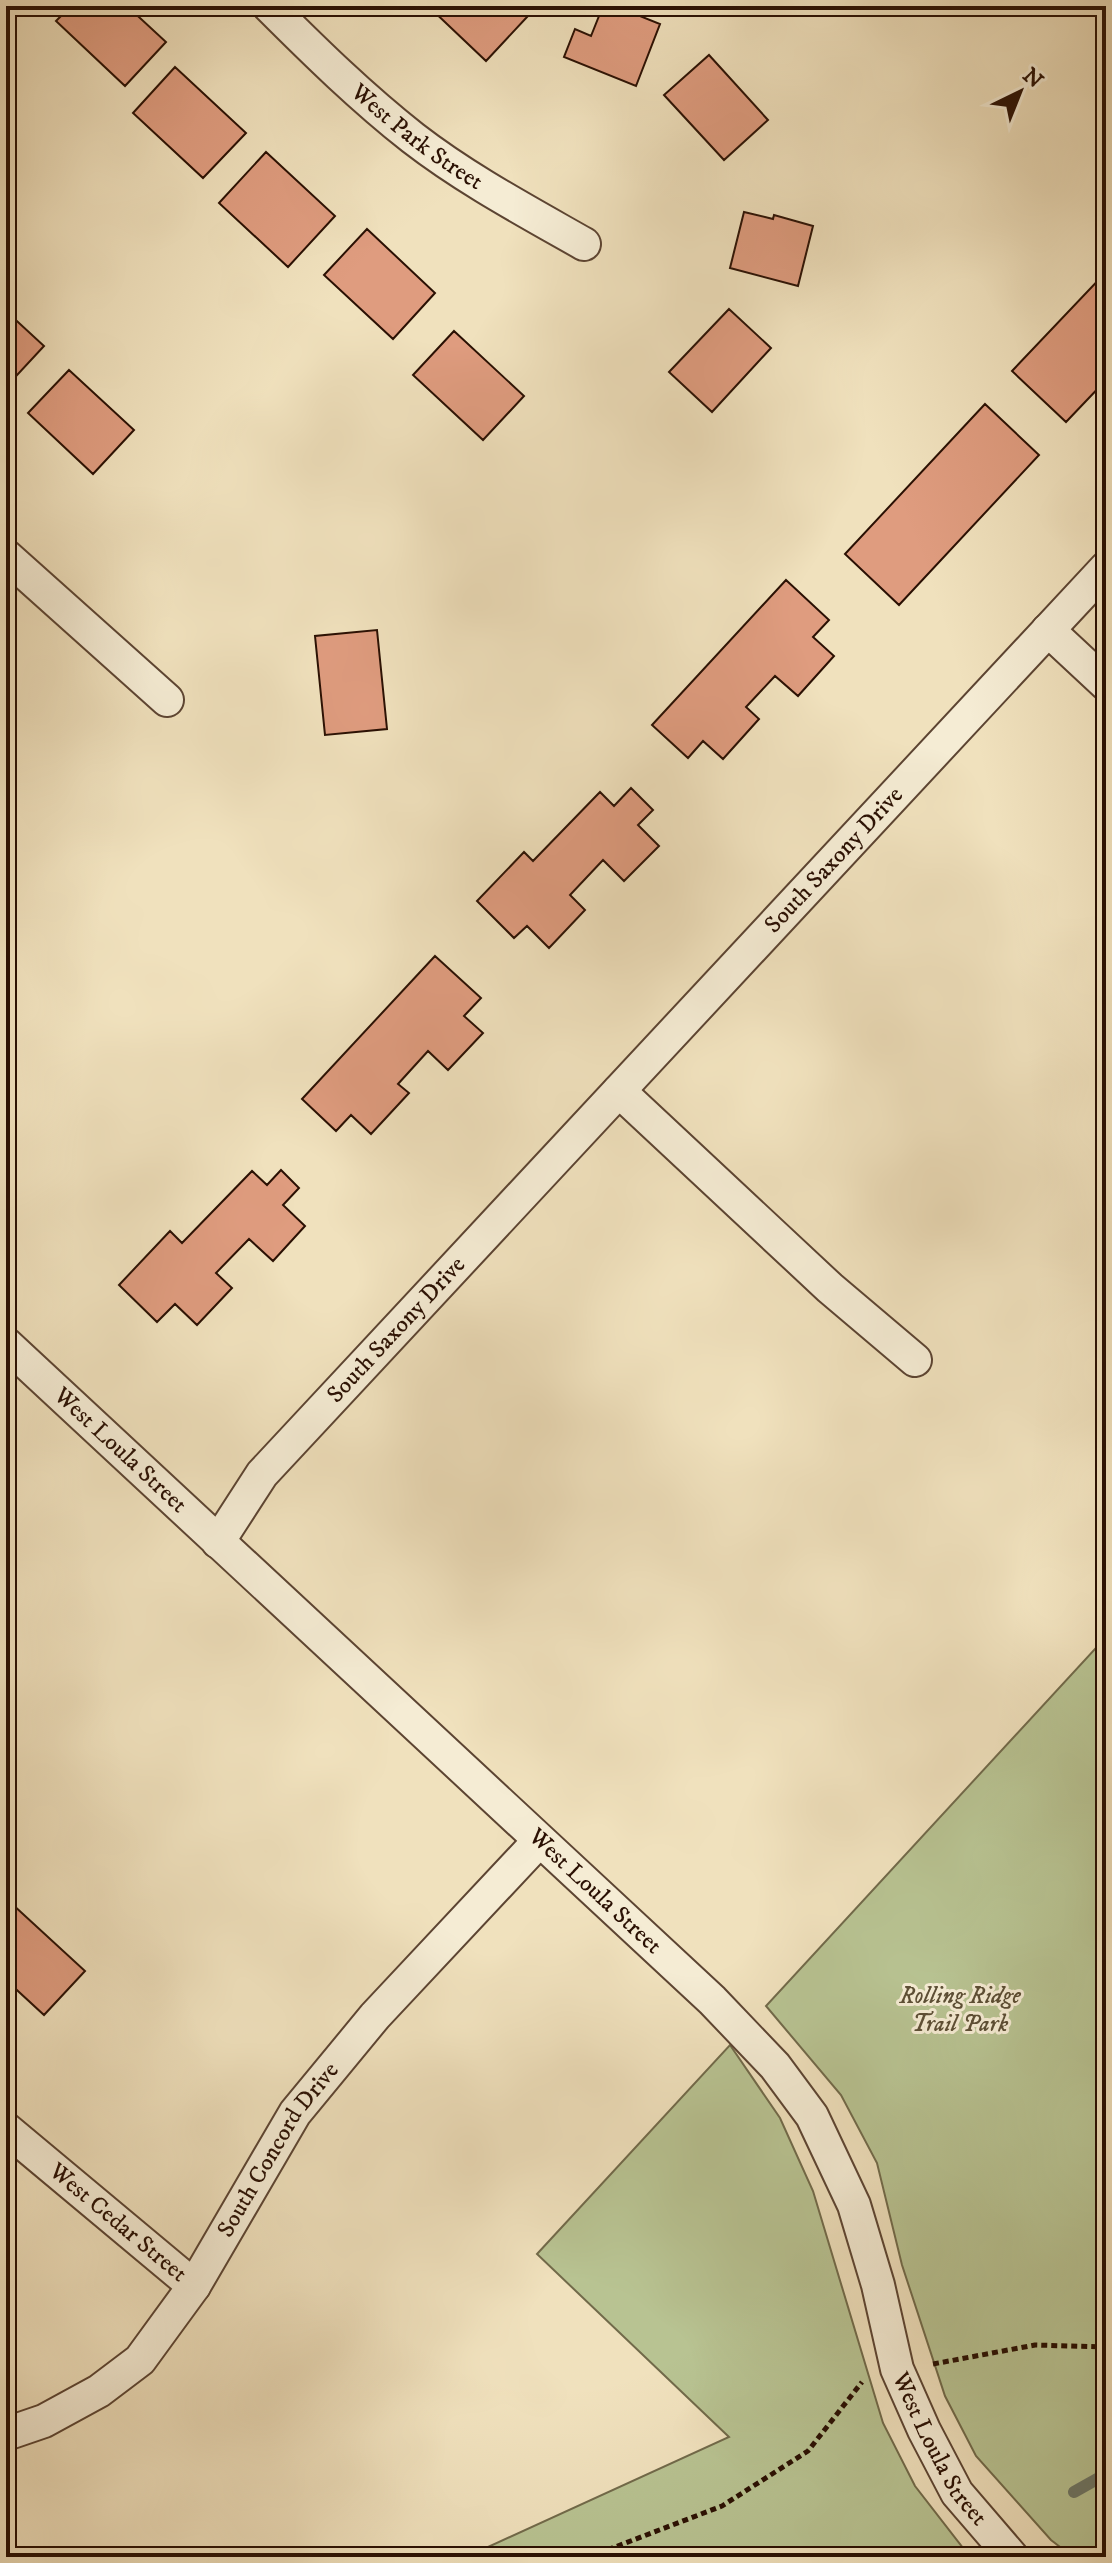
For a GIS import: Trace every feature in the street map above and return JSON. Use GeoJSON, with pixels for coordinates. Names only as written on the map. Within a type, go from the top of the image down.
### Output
{"type":"FeatureCollection","features":[{"type":"Feature","properties":{"kind":"street","name":"West Park Street"},"geometry":{"type":"LineString","coordinates":[[269,6],[322,59],[413,138],[499,196],[584,244]]}},
{"type":"Feature","properties":{"kind":"street"},"geometry":{"type":"LineString","coordinates":[[6,556],[167,700]]}},
{"type":"Feature","properties":{"kind":"street","name":"South Saxony Drive"},"geometry":{"type":"LineString","coordinates":[[218,1542],[262,1474],[1106,568]]}},
{"type":"Feature","properties":{"kind":"street"},"geometry":{"type":"LineString","coordinates":[[1048,630],[1106,684]]}},
{"type":"Feature","properties":{"kind":"street"},"geometry":{"type":"LineString","coordinates":[[619,1091],[830,1288],[915,1360]]}},
{"type":"Feature","properties":{"kind":"street","name":"West Loula Street"},"geometry":{"type":"LineString","coordinates":[[6,1344],[712,2000],[775,2066],[812,2116],[854,2205],[878,2285],[897,2369],[924,2430],[957,2493],[1012,2557]]}},
{"type":"Feature","properties":{"kind":"street","name":"South Concord Drive"},"geometry":{"type":"LineString","coordinates":[[6,2434],[44,2421],[99,2391],[140,2360],[194,2286],[295,2113],[375,2016],[539,1841]]}},
{"type":"Feature","properties":{"kind":"street","name":"West Cedar Street"},"geometry":{"type":"LineString","coordinates":[[6,2129],[194,2286]]}},
{"type":"Feature","properties":{"kind":"path"},"geometry":{"type":"LineString","coordinates":[[589,2557],[722,2506],[808,2451],[861,2383],[897,2369],[1035,2345],[1106,2347]]}},
{"type":"Feature","properties":{"kind":"green space","name":"Rolling Ridge Trail Park"},"geometry":{"type":"Polygon","coordinates":[[[1106,1637],[1106,2557],[1073,2557],[1051,2540],[976,2456],[945,2396],[902,2265],[877,2163],[841,2095],[766,2006],[1106,1637]]]}},
{"type":"Feature","properties":{"kind":"green space"},"geometry":{"type":"Polygon","coordinates":[[[730,2045],[780,2118],[813,2191],[883,2423],[915,2486],[970,2557],[466,2557],[729,2437],[537,2254],[730,2045]]]}},
{"type":"Feature","properties":{"kind":"building"},"geometry":{"type":"Polygon","coordinates":[[[71,6],[127,6],[166,42],[125,86],[56,21],[71,6]]]}},
{"type":"Feature","properties":{"kind":"building"},"geometry":{"type":"Polygon","coordinates":[[[428,6],[515,6],[527,17],[486,61],[428,6]]]}},
{"type":"Feature","properties":{"kind":"building"},"geometry":{"type":"Polygon","coordinates":[[[603,6],[615,6],[660,24],[636,86],[564,57],[575,29],[591,36],[603,6]]]}},
{"type":"Feature","properties":{"kind":"building"},"geometry":{"type":"Polygon","coordinates":[[[709,55],[768,120],[724,160],[664,95],[709,55]]]}},
{"type":"Feature","properties":{"kind":"building"},"geometry":{"type":"Polygon","coordinates":[[[175,67],[246,133],[203,178],[133,113],[175,67]]]}},
{"type":"Feature","properties":{"kind":"building"},"geometry":{"type":"Polygon","coordinates":[[[266,152],[335,216],[288,267],[219,203],[266,152]]]}},
{"type":"Feature","properties":{"kind":"building"},"geometry":{"type":"Polygon","coordinates":[[[744,212],[773,219],[774,215],[813,226],[798,286],[730,268],[744,212]]]}},
{"type":"Feature","properties":{"kind":"building"},"geometry":{"type":"Polygon","coordinates":[[[367,229],[435,293],[393,339],[324,275],[367,229]]]}},
{"type":"Feature","properties":{"kind":"building"},"geometry":{"type":"Polygon","coordinates":[[[1106,272],[1106,380],[1066,422],[1012,371],[1106,272]]]}},
{"type":"Feature","properties":{"kind":"building"},"geometry":{"type":"Polygon","coordinates":[[[729,309],[771,348],[712,412],[669,372],[729,309]]]}},
{"type":"Feature","properties":{"kind":"building"},"geometry":{"type":"Polygon","coordinates":[[[6,311],[44,346],[6,387],[6,311]]]}},
{"type":"Feature","properties":{"kind":"building"},"geometry":{"type":"Polygon","coordinates":[[[454,331],[524,396],[483,440],[413,375],[454,331]]]}},
{"type":"Feature","properties":{"kind":"building"},"geometry":{"type":"Polygon","coordinates":[[[69,370],[134,430],[93,474],[28,413],[69,370]]]}},
{"type":"Feature","properties":{"kind":"building"},"geometry":{"type":"Polygon","coordinates":[[[985,404],[1039,455],[899,605],[845,554],[985,404]]]}},
{"type":"Feature","properties":{"kind":"building"},"geometry":{"type":"Polygon","coordinates":[[[786,580],[829,620],[813,637],[834,656],[798,696],[775,676],[746,707],[759,719],[723,759],[703,741],[688,758],[652,725],[786,580]]]}},
{"type":"Feature","properties":{"kind":"building"},"geometry":{"type":"Polygon","coordinates":[[[377,630],[387,729],[325,735],[315,636],[377,630]]]}},
{"type":"Feature","properties":{"kind":"building"},"geometry":{"type":"Polygon","coordinates":[[[631,788],[653,810],[638,825],[659,846],[624,881],[603,860],[570,895],[585,910],[549,948],[527,926],[514,938],[477,901],[524,852],[533,861],[600,792],[614,806],[631,788]]]}},
{"type":"Feature","properties":{"kind":"building"},"geometry":{"type":"Polygon","coordinates":[[[435,956],[481,998],[464,1016],[483,1033],[448,1070],[428,1051],[398,1084],[409,1093],[371,1134],[351,1115],[336,1131],[302,1099],[435,956]]]}},
{"type":"Feature","properties":{"kind":"building"},"geometry":{"type":"Polygon","coordinates":[[[281,1170],[299,1188],[283,1205],[305,1226],[273,1261],[249,1239],[216,1273],[232,1288],[197,1325],[175,1304],[157,1322],[119,1285],[170,1231],[182,1243],[252,1171],[267,1185],[281,1170]]]}},
{"type":"Feature","properties":{"kind":"building"},"geometry":{"type":"Polygon","coordinates":[[[11,1903],[85,1971],[44,2015],[6,1980],[6,1908],[11,1903]]]}},
{"type":"Feature","properties":{"kind":"waterway"},"geometry":{"type":"LineString","coordinates":[[1074,2492],[1106,2474]]}},
{"type":"Feature","properties":{"kind":"waterway"},"geometry":{"type":"LineString","coordinates":[[878,2557],[892,2552]]}}]}
